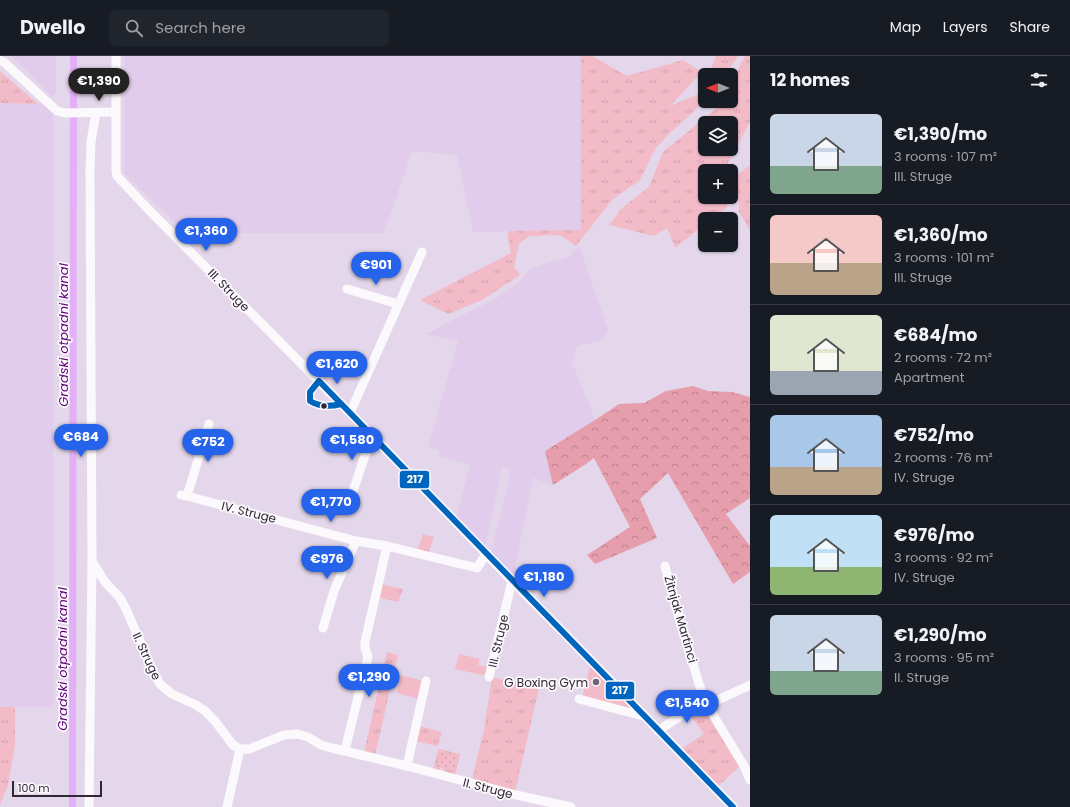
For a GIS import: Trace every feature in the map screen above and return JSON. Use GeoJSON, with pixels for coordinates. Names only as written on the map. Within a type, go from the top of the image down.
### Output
{"type":"FeatureCollection","features":[{"type":"Feature","properties":{"kind":"street","name":"III. Struge"},"geometry":{"type":"LineString","coordinates":[[116,56],[117,176],[350,413]]}},
{"type":"Feature","properties":{"kind":"street"},"geometry":{"type":"LineString","coordinates":[[0,60],[55,109],[65,112],[116,112]]}},
{"type":"Feature","properties":{"kind":"street"},"geometry":{"type":"LineString","coordinates":[[89,807],[92,560],[90,170],[91,142],[96,112]]}},
{"type":"Feature","properties":{"kind":"street"},"geometry":{"type":"LineString","coordinates":[[422,252],[350,413],[733,807]]}},
{"type":"Feature","properties":{"kind":"street"},"geometry":{"type":"LineString","coordinates":[[347,288],[398,304]]}},
{"type":"Feature","properties":{"kind":"street","name":"IV. Struge"},"geometry":{"type":"LineString","coordinates":[[210,424],[184,496],[356,541],[387,546],[477,568],[486,554]]}},
{"type":"Feature","properties":{"kind":"street"},"geometry":{"type":"LineString","coordinates":[[352,494],[372,435]]}},
{"type":"Feature","properties":{"kind":"street"},"geometry":{"type":"LineString","coordinates":[[323,628],[334,591],[356,541]]}},
{"type":"Feature","properties":{"kind":"street"},"geometry":{"type":"LineString","coordinates":[[345,750],[368,657],[365,648],[387,546]]}},
{"type":"Feature","properties":{"kind":"street","name":"II. Struge"},"geometry":{"type":"LineString","coordinates":[[92,560],[105,582],[120,598],[160,684],[172,694],[196,705],[205,711],[215,721],[233,745],[240,748],[249,749],[276,738],[291,734],[302,735],[320,745],[345,750],[516,795],[571,807]]}},
{"type":"Feature","properties":{"kind":"street","name":"Žitnjak Martinci"},"geometry":{"type":"LineString","coordinates":[[665,566],[677,611],[706,703],[744,766],[750,780]]}},
{"type":"Feature","properties":{"kind":"street","name":"III. Struge"},"geometry":{"type":"LineString","coordinates":[[489,677],[512,581]]}},
{"type":"Feature","properties":{"kind":"street"},"geometry":{"type":"LineString","coordinates":[[91,591],[96,586],[105,582]]}},
{"type":"Feature","properties":{"kind":"street"},"geometry":{"type":"LineString","coordinates":[[407,766],[426,681]]}},
{"type":"Feature","properties":{"kind":"street"},"geometry":{"type":"LineString","coordinates":[[658,731],[706,703],[750,685]]}},
{"type":"Feature","properties":{"kind":"street"},"geometry":{"type":"LineString","coordinates":[[579,699],[644,716]]}},
{"type":"Feature","properties":{"kind":"street"},"geometry":{"type":"LineString","coordinates":[[227,807],[240,748]]}},
{"type":"Feature","properties":{"kind":"shaded area"},"geometry":{"type":"Polygon","coordinates":[[[12,56],[56,56],[56,93],[52,97],[12,56]]]}},
{"type":"Feature","properties":{"kind":"shaded area"},"geometry":{"type":"Polygon","coordinates":[[[70,56],[77,56],[76,807],[69,807],[70,56]]]}},
{"type":"Feature","properties":{"kind":"shaded area"},"geometry":{"type":"Polygon","coordinates":[[[124,56],[581,56],[581,230],[473,232],[457,155],[412,151],[384,233],[186,233],[124,173],[124,56]]]}},
{"type":"Feature","properties":{"kind":"shaded area"},"geometry":{"type":"Polygon","coordinates":[[[0,103],[53,104],[53,707],[0,707],[0,103]]]}},
{"type":"Feature","properties":{"kind":"shaded area"},"geometry":{"type":"Polygon","coordinates":[[[579,246],[608,329],[605,337],[600,341],[578,346],[571,365],[575,369],[595,420],[545,451],[553,485],[533,478],[513,576],[491,554],[511,470],[502,467],[485,548],[456,518],[470,465],[438,456],[439,450],[428,447],[458,341],[426,334],[502,295],[515,285],[532,268],[568,257],[579,246]]]}},
{"type":"Feature","properties":{"kind":"green space"},"geometry":{"type":"Polygon","coordinates":[[[581,56],[592,56],[627,76],[683,60],[698,69],[698,76],[670,106],[698,94],[698,107],[655,149],[640,180],[612,200],[576,246],[560,235],[529,236],[519,244],[514,267],[520,275],[482,300],[448,314],[420,300],[511,253],[507,231],[581,230],[581,56]]]}},
{"type":"Feature","properties":{"kind":"green space"},"geometry":{"type":"Polygon","coordinates":[[[716,56],[738,56],[730,68],[711,68],[716,56]]]}},
{"type":"Feature","properties":{"kind":"green space"},"geometry":{"type":"Polygon","coordinates":[[[745,56],[749,56],[750,122],[738,145],[738,116],[707,116],[717,108],[738,108],[738,70],[745,56]]]}},
{"type":"Feature","properties":{"kind":"green space"},"geometry":{"type":"Polygon","coordinates":[[[0,71],[38,104],[0,103],[0,71]]]}},
{"type":"Feature","properties":{"kind":"green space"},"geometry":{"type":"Polygon","coordinates":[[[698,123],[698,156],[732,156],[728,164],[698,164],[698,204],[727,204],[727,207],[721,212],[698,212],[698,230],[675,248],[667,228],[654,236],[609,225],[622,208],[649,187],[663,152],[698,123]]]}},
{"type":"Feature","properties":{"kind":"green space"},"geometry":{"type":"Polygon","coordinates":[[[750,165],[750,231],[739,211],[738,174],[750,165]]]}},
{"type":"Feature","properties":{"kind":"green space"},"geometry":{"type":"Polygon","coordinates":[[[693,386],[708,391],[732,392],[750,397],[750,498],[726,514],[750,546],[750,572],[733,584],[668,473],[640,499],[657,538],[595,564],[587,555],[630,527],[594,458],[553,485],[545,451],[619,404],[644,403],[666,391],[693,386]]]}},
{"type":"Feature","properties":{"kind":"green space"},"geometry":{"type":"Polygon","coordinates":[[[423,534],[434,537],[428,554],[417,551],[423,534]]]}},
{"type":"Feature","properties":{"kind":"green space"},"geometry":{"type":"Polygon","coordinates":[[[380,584],[403,589],[398,602],[377,597],[380,584]]]}},
{"type":"Feature","properties":{"kind":"green space"},"geometry":{"type":"Polygon","coordinates":[[[387,652],[398,655],[375,755],[364,752],[387,652]]]}},
{"type":"Feature","properties":{"kind":"green space"},"geometry":{"type":"Polygon","coordinates":[[[459,654],[480,659],[478,665],[489,667],[487,676],[455,669],[459,654]]]}},
{"type":"Feature","properties":{"kind":"green space","name":"G Boxing Gym"},"geometry":{"type":"Polygon","coordinates":[[[590,666],[632,709],[582,699],[590,666]]]}},
{"type":"Feature","properties":{"kind":"green space"},"geometry":{"type":"Polygon","coordinates":[[[401,675],[423,681],[419,699],[397,693],[401,675]]]}},
{"type":"Feature","properties":{"kind":"green space"},"geometry":{"type":"Polygon","coordinates":[[[492,677],[539,688],[515,792],[472,780],[484,729],[492,677]]]}},
{"type":"Feature","properties":{"kind":"green space"},"geometry":{"type":"Polygon","coordinates":[[[705,706],[741,765],[717,787],[681,749],[704,734],[690,715],[705,706]]]}},
{"type":"Feature","properties":{"kind":"green space"},"geometry":{"type":"Polygon","coordinates":[[[0,707],[15,707],[15,745],[8,785],[0,805],[0,707]]]}},
{"type":"Feature","properties":{"kind":"green space"},"geometry":{"type":"Polygon","coordinates":[[[419,726],[442,732],[438,746],[415,741],[419,726]]]}},
{"type":"Feature","properties":{"kind":"green space"},"geometry":{"type":"Polygon","coordinates":[[[438,749],[460,754],[455,776],[443,772],[443,768],[454,770],[456,756],[437,767],[441,767],[440,771],[433,771],[438,749]]]}},
{"type":"Feature","properties":{"kind":"green space"},"geometry":{"type":"Polygon","coordinates":[[[440,752],[457,756],[454,770],[437,767],[440,752]]]}},
{"type":"Feature","properties":{"kind":"transit line","name":"217"},"geometry":{"type":"LineString","coordinates":[[341,404],[325,406],[314,403],[310,401],[310,392],[319,381],[733,807]]}},
{"type":"Feature","properties":{"kind":"place","name":"G Boxing Gym"},"geometry":{"type":"Point","coordinates":[596,682]}},
{"type":"Feature","properties":{"kind":"water label","name":"Gradski otpadni kanal"},"geometry":{"type":"Point","coordinates":[63,335]}},
{"type":"Feature","properties":{"kind":"water label","name":"Gradski otpadni kanal"},"geometry":{"type":"Point","coordinates":[62,659]}}]}
